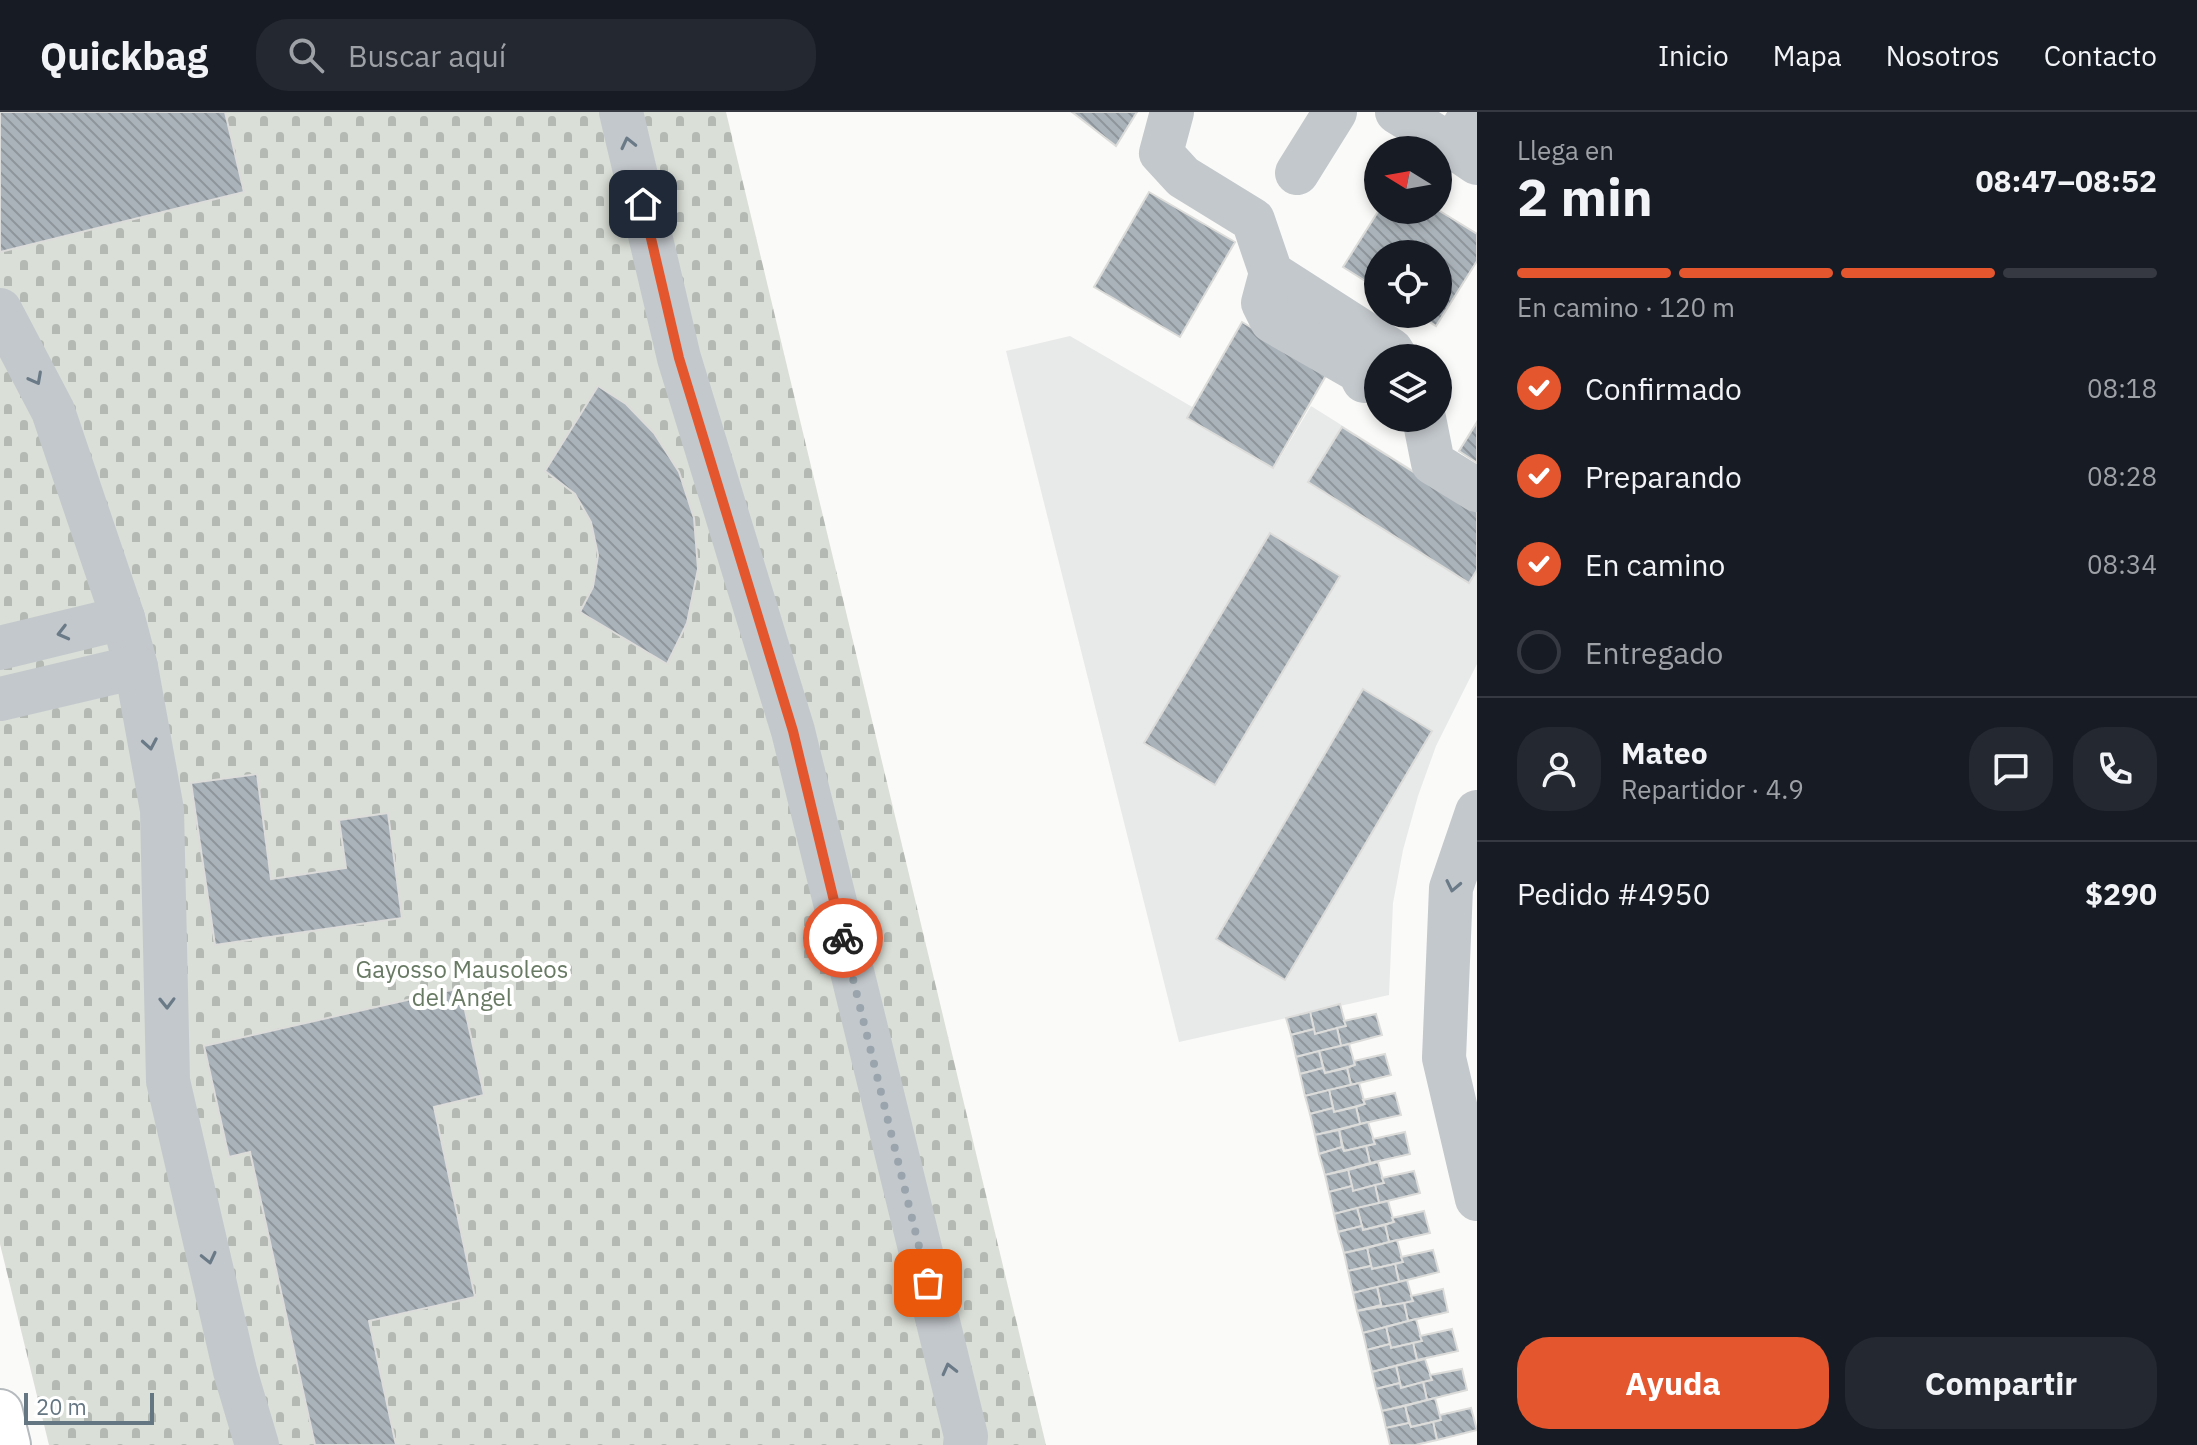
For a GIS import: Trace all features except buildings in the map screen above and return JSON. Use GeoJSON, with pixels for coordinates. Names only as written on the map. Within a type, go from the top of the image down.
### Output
{"type":"FeatureCollection","features":[{"type":"Feature","properties":{"kind":"main road"},"geometry":{"type":"LineString","coordinates":[[0,1412],[8,1445]]}},
{"type":"Feature","properties":{"kind":"street"},"geometry":{"type":"LineString","coordinates":[[621,112],[679,358],[793,731],[966,1436],[965,1445]]}},
{"type":"Feature","properties":{"kind":"street"},"geometry":{"type":"LineString","coordinates":[[1172,112],[1161,153],[1183,177],[1253,220],[1271,273],[1382,344]]}},
{"type":"Feature","properties":{"kind":"street"},"geometry":{"type":"LineString","coordinates":[[1297,173],[1335,112]]}},
{"type":"Feature","properties":{"kind":"street"},"geometry":{"type":"LineString","coordinates":[[1397,112],[1467,140]]}},
{"type":"Feature","properties":{"kind":"street"},"geometry":{"type":"LineString","coordinates":[[0,310],[53,411],[123,618],[136,667],[162,810],[168,1081],[235,1371],[257,1445]]}},
{"type":"Feature","properties":{"kind":"street"},"geometry":{"type":"LineString","coordinates":[[1427,432],[1433,463],[1477,490]]}},
{"type":"Feature","properties":{"kind":"street"},"geometry":{"type":"LineString","coordinates":[[0,648],[123,618]]}},
{"type":"Feature","properties":{"kind":"street"},"geometry":{"type":"LineString","coordinates":[[0,699],[136,667]]}},
{"type":"Feature","properties":{"kind":"street"},"geometry":{"type":"LineString","coordinates":[[1477,812],[1451,888],[1444,1058],[1477,1199]]}},
{"type":"Feature","properties":{"kind":"shaded area"},"geometry":{"type":"Polygon","coordinates":[[[1070,336],[1280,458],[1311,406],[1477,510],[1477,664],[1436,746],[1403,850],[1393,903],[1389,995],[1179,1042],[1006,351],[1070,336]]]}},
{"type":"Feature","properties":{"kind":"green space","name":"Gayosso Mausoleos del Angel"},"geometry":{"type":"Polygon","coordinates":[[[0,112],[726,112],[1046,1445],[49,1445],[0,1244],[0,112]]]}},
{"type":"Feature","properties":{"kind":"way so far"},"geometry":{"type":"LineString","coordinates":[[843,938],[928,1283]]}},
{"type":"Feature","properties":{"kind":"route"},"geometry":{"type":"LineString","coordinates":[[643,204],[679,358],[793,731],[843,938]]}}]}
